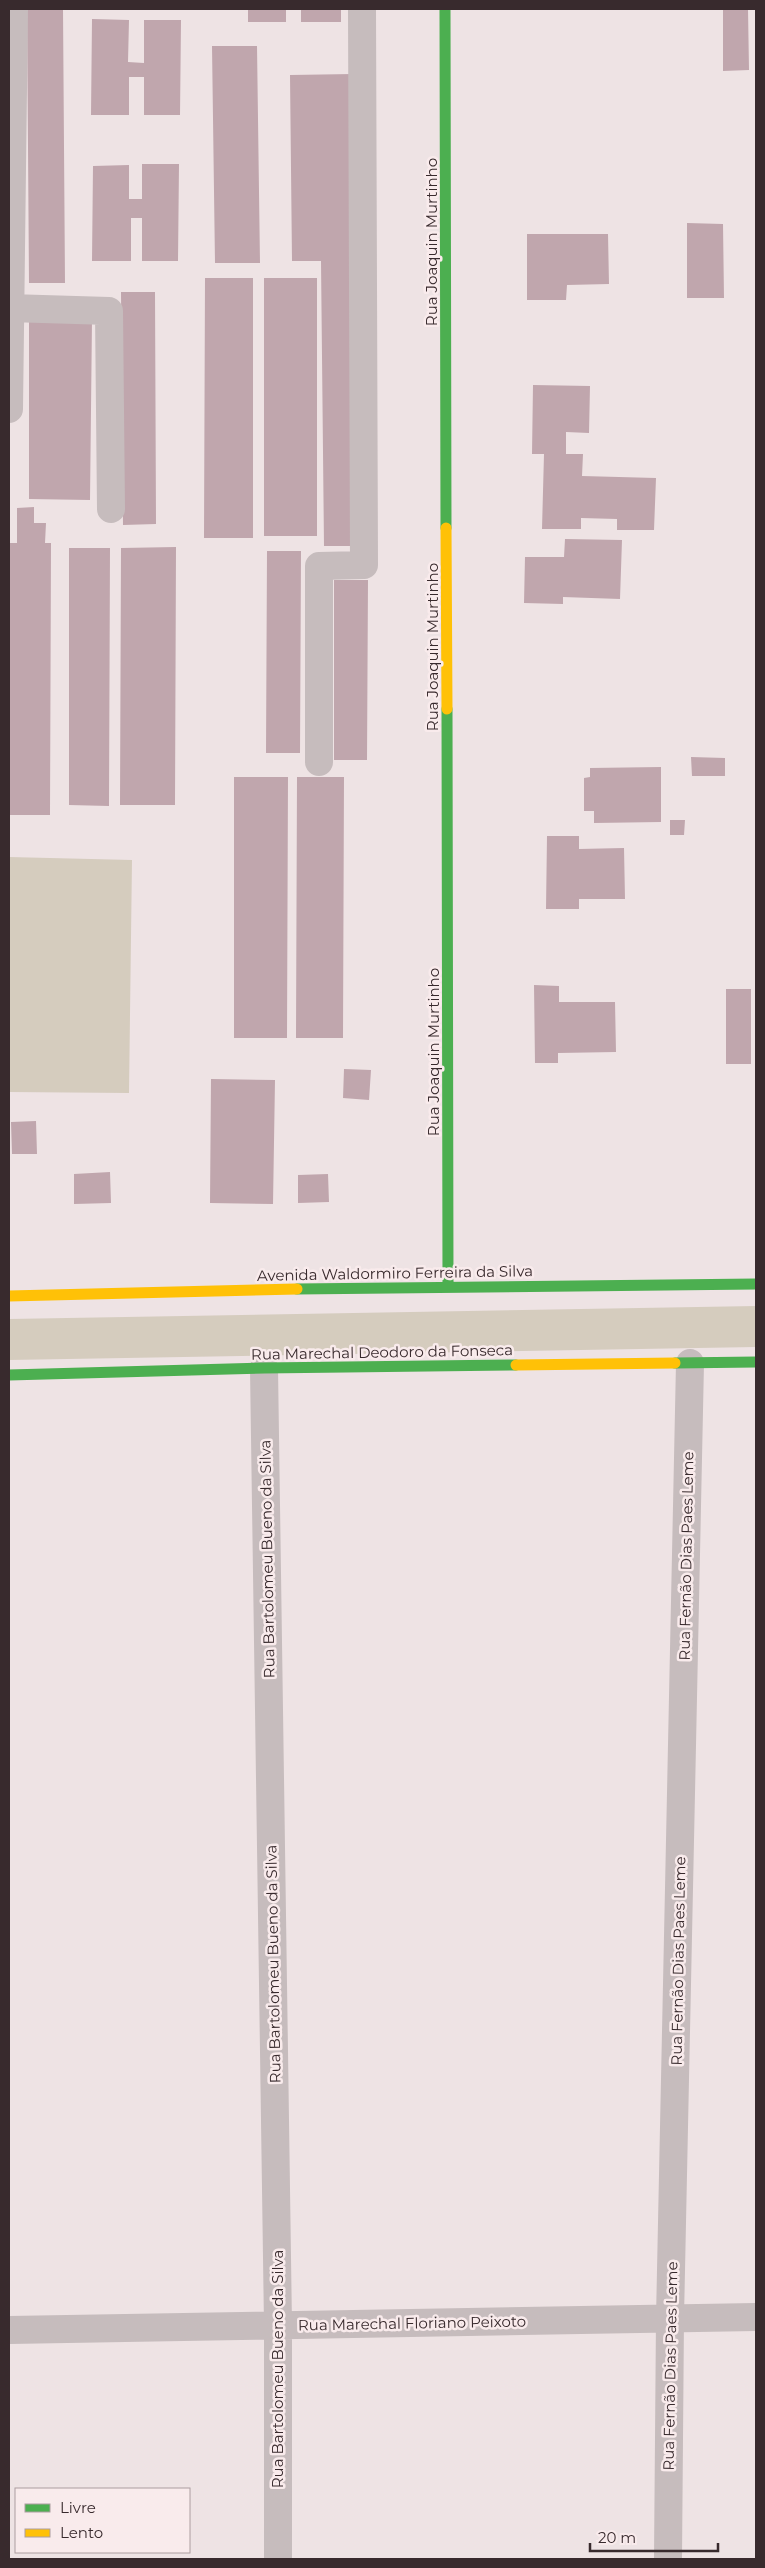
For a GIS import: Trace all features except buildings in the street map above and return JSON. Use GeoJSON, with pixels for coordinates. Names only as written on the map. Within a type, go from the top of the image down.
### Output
{"type":"FeatureCollection","features":[{"type":"Feature","properties":{"kind":"street"},"geometry":{"type":"LineString","coordinates":[[9,409],[14,9]]}},
{"type":"Feature","properties":{"kind":"street"},"geometry":{"type":"LineString","coordinates":[[319,762],[319,566],[364,565],[362,9]]}},
{"type":"Feature","properties":{"kind":"street","name":"Rua Joaquin Murtinho"},"geometry":{"type":"LineString","coordinates":[[445,9],[448,1286]]}},
{"type":"Feature","properties":{"kind":"street"},"geometry":{"type":"LineString","coordinates":[[9,308],[109,312],[111,509]]}},
{"type":"Feature","properties":{"kind":"street","name":"Avenida Waldormiro Ferreira da Silva"},"geometry":{"type":"LineString","coordinates":[[9,1296],[448,1286],[756,1284]]}},
{"type":"Feature","properties":{"kind":"street","name":"Rua Marechal Deodoro da Fonseca"},"geometry":{"type":"LineString","coordinates":[[9,1375],[264,1368],[756,1362]]}},
{"type":"Feature","properties":{"kind":"street","name":"Rua Fernão Dias Paes Leme"},"geometry":{"type":"LineString","coordinates":[[668,2559],[670,2318],[690,1363]]}},
{"type":"Feature","properties":{"kind":"street","name":"Rua Bartolomeu Bueno da Silva"},"geometry":{"type":"LineString","coordinates":[[264,1368],[278,2325],[278,2559]]}},
{"type":"Feature","properties":{"kind":"street","name":"Rua Marechal Floriano Peixoto"},"geometry":{"type":"LineString","coordinates":[[9,2330],[756,2317]]}},
{"type":"Feature","properties":{"kind":"shaded area"},"geometry":{"type":"Polygon","coordinates":[[[9,857],[132,860],[129,1093],[9,1092],[9,857]]]}},
{"type":"Feature","properties":{"kind":"shaded area"},"geometry":{"type":"Polygon","coordinates":[[[756,1306],[756,1347],[9,1360],[9,1319],[756,1306]]]}},
{"type":"Feature","properties":{"kind":"traffic: fast"},"geometry":{"type":"LineString","coordinates":[[445,9],[446,528]]}},
{"type":"Feature","properties":{"kind":"traffic: fast"},"geometry":{"type":"LineString","coordinates":[[447,709],[448,1286]]}},
{"type":"Feature","properties":{"kind":"traffic: fast"},"geometry":{"type":"LineString","coordinates":[[297,1289],[756,1284]]}},
{"type":"Feature","properties":{"kind":"traffic: fast"},"geometry":{"type":"LineString","coordinates":[[675,1363],[756,1362]]}},
{"type":"Feature","properties":{"kind":"traffic: fast"},"geometry":{"type":"LineString","coordinates":[[9,1375],[264,1368],[516,1365]]}},
{"type":"Feature","properties":{"kind":"traffic: slow"},"geometry":{"type":"LineString","coordinates":[[446,528],[447,709]]}},
{"type":"Feature","properties":{"kind":"traffic: slow"},"geometry":{"type":"LineString","coordinates":[[9,1296],[297,1289]]}},
{"type":"Feature","properties":{"kind":"traffic: slow"},"geometry":{"type":"LineString","coordinates":[[516,1365],[675,1363]]}}]}
